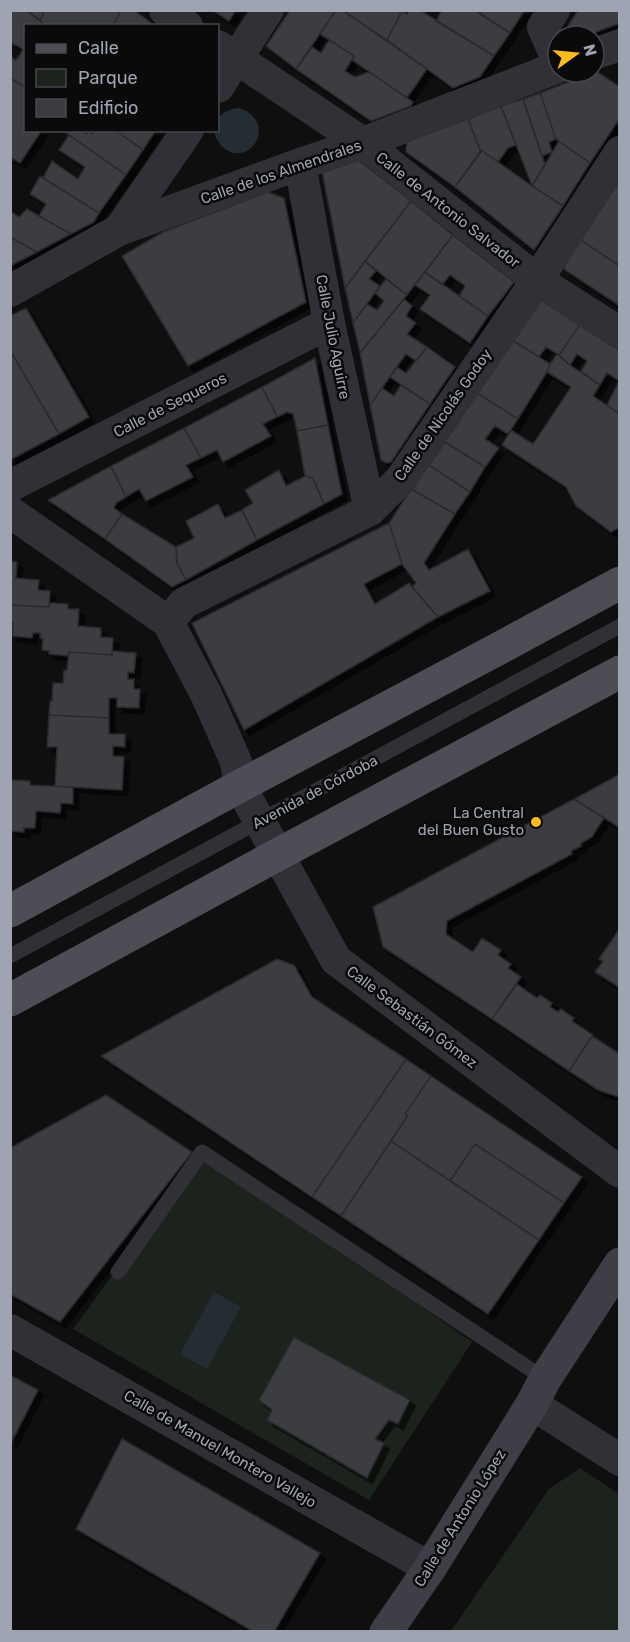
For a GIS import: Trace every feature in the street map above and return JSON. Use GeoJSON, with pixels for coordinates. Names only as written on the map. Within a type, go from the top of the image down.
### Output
{"type":"FeatureCollection","features":[{"type":"Feature","properties":{"kind":"main road"},"geometry":{"type":"LineString","coordinates":[[10,912],[620,583]]}},
{"type":"Feature","properties":{"kind":"main road"},"geometry":{"type":"LineString","coordinates":[[10,1000],[620,672]]}},
{"type":"Feature","properties":{"kind":"street"},"geometry":{"type":"LineString","coordinates":[[165,10],[184,24]]}},
{"type":"Feature","properties":{"kind":"street"},"geometry":{"type":"LineString","coordinates":[[219,83],[227,53],[268,10]]}},
{"type":"Feature","properties":{"kind":"street"},"geometry":{"type":"LineString","coordinates":[[546,34],[543,27],[554,10]]}},
{"type":"Feature","properties":{"kind":"street","name":"Calle de Antonio Salvador"},"geometry":{"type":"LineString","coordinates":[[227,53],[363,143],[537,280],[620,333]]}},
{"type":"Feature","properties":{"kind":"street","name":"Calle de los Almendrales"},"geometry":{"type":"LineString","coordinates":[[10,291],[119,230],[363,143],[546,72]]}},
{"type":"Feature","properties":{"kind":"street"},"geometry":{"type":"LineString","coordinates":[[119,230],[187,132]]}},
{"type":"Feature","properties":{"kind":"street","name":"Calle de Nicolás Godoy"},"geometry":{"type":"LineString","coordinates":[[168,622],[184,603],[370,510],[401,479],[537,280],[620,152]]}},
{"type":"Feature","properties":{"kind":"street","name":"Calle Julio Aguirre"},"geometry":{"type":"LineString","coordinates":[[300,164],[329,323],[370,510]]}},
{"type":"Feature","properties":{"kind":"street","name":"Calle de Sequeros"},"geometry":{"type":"LineString","coordinates":[[10,486],[329,323]]}},
{"type":"Feature","properties":{"kind":"street"},"geometry":{"type":"LineString","coordinates":[[10,512],[168,622]]}},
{"type":"Feature","properties":{"kind":"street","name":"Calle Sebastián Gómez"},"geometry":{"type":"LineString","coordinates":[[168,622],[206,694],[236,762],[240,786],[336,960],[620,1172]]}},
{"type":"Feature","properties":{"kind":"street","name":"Calle de Antonio López"},"geometry":{"type":"LineString","coordinates":[[386,1632],[430,1568],[620,1264]]}},
{"type":"Feature","properties":{"kind":"street","name":"Calle de Manuel Montero Vallejo"},"geometry":{"type":"LineString","coordinates":[[10,1330],[430,1568]]}},
{"type":"Feature","properties":{"kind":"street"},"geometry":{"type":"LineString","coordinates":[[539,1391],[620,1460]]}},
{"type":"Feature","properties":{"kind":"lane","name":"Avenida de Córdoba"},"geometry":{"type":"LineString","coordinates":[[10,956],[620,626]]}},
{"type":"Feature","properties":{"kind":"lane"},"geometry":{"type":"LineString","coordinates":[[118,1272],[202,1152],[539,1391]]}},
{"type":"Feature","properties":{"kind":"green space"},"geometry":{"type":"Polygon","coordinates":[[[202,1152],[472,1342],[369,1500],[73,1329],[202,1152]]]}},
{"type":"Feature","properties":{"kind":"green space"},"geometry":{"type":"Polygon","coordinates":[[[580,1468],[619,1494],[619,1631],[451,1631],[549,1489],[580,1468]]]}},
{"type":"Feature","properties":{"kind":"shaded area"},"geometry":{"type":"Polygon","coordinates":[[[238,108],[250,114],[259,129],[259,135],[252,147],[240,153],[228,151],[223,147],[214,132],[219,132],[219,117],[238,108]]]}},
{"type":"Feature","properties":{"kind":"shaded area"},"geometry":{"type":"Polygon","coordinates":[[[214,1292],[241,1307],[207,1369],[180,1354],[214,1292]]]}},
{"type":"Feature","properties":{"kind":"building"},"geometry":{"type":"Polygon","coordinates":[[[10,10],[26,10],[44,24],[24,24],[24,50],[10,42],[10,10]]]}},
{"type":"Feature","properties":{"kind":"building"},"geometry":{"type":"Polygon","coordinates":[[[26,10],[45,10],[40,20],[26,10]]]}},
{"type":"Feature","properties":{"kind":"building"},"geometry":{"type":"Polygon","coordinates":[[[45,10],[121,10],[114,24],[44,24],[40,20],[45,10]]]}},
{"type":"Feature","properties":{"kind":"building"},"geometry":{"type":"Polygon","coordinates":[[[121,10],[134,10],[152,24],[114,24],[121,10]]]}},
{"type":"Feature","properties":{"kind":"building"},"geometry":{"type":"Polygon","coordinates":[[[212,10],[236,10],[229,21],[212,10]]]}},
{"type":"Feature","properties":{"kind":"building"},"geometry":{"type":"Polygon","coordinates":[[[290,10],[336,10],[296,69],[266,46],[290,10]]]}},
{"type":"Feature","properties":{"kind":"building"},"geometry":{"type":"Polygon","coordinates":[[[336,10],[342,10],[427,69],[407,98],[352,60],[354,56],[320,34],[336,10]]]}},
{"type":"Feature","properties":{"kind":"building"},"geometry":{"type":"Polygon","coordinates":[[[342,10],[401,10],[402,11],[387,40],[342,10]]]}},
{"type":"Feature","properties":{"kind":"building"},"geometry":{"type":"Polygon","coordinates":[[[409,10],[420,10],[494,56],[480,77],[453,88],[387,40],[402,11],[407,14],[409,10]]]}},
{"type":"Feature","properties":{"kind":"building"},"geometry":{"type":"Polygon","coordinates":[[[442,10],[475,10],[510,33],[494,56],[436,21],[442,10]]]}},
{"type":"Feature","properties":{"kind":"building"},"geometry":{"type":"Polygon","coordinates":[[[483,10],[525,10],[510,33],[480,14],[483,10]]]}},
{"type":"Feature","properties":{"kind":"building"},"geometry":{"type":"Polygon","coordinates":[[[578,10],[620,10],[620,23],[606,28],[606,24],[569,24],[578,10]]]}},
{"type":"Feature","properties":{"kind":"building"},"geometry":{"type":"Polygon","coordinates":[[[329,40],[354,56],[345,71],[355,77],[369,72],[413,102],[411,106],[371,121],[296,69],[312,47],[321,53],[329,40]]]}},
{"type":"Feature","properties":{"kind":"building"},"geometry":{"type":"Polygon","coordinates":[[[24,50],[24,87],[10,78],[10,57],[16,60],[24,50]]]}},
{"type":"Feature","properties":{"kind":"building"},"geometry":{"type":"Polygon","coordinates":[[[10,78],[24,87],[24,132],[41,132],[20,163],[10,157],[10,78]]]}},
{"type":"Feature","properties":{"kind":"building"},"geometry":{"type":"Polygon","coordinates":[[[606,78],[620,87],[620,118],[590,163],[556,139],[540,93],[563,84],[606,84],[606,78]]]}},
{"type":"Feature","properties":{"kind":"building"},"geometry":{"type":"Polygon","coordinates":[[[540,93],[556,139],[549,142],[552,152],[542,156],[523,99],[540,93]]]}},
{"type":"Feature","properties":{"kind":"building"},"geometry":{"type":"Polygon","coordinates":[[[523,99],[545,164],[532,186],[501,106],[523,99]]]}},
{"type":"Feature","properties":{"kind":"building"},"geometry":{"type":"Polygon","coordinates":[[[501,106],[516,145],[508,148],[498,162],[481,150],[481,152],[468,119],[501,106]]]}},
{"type":"Feature","properties":{"kind":"building"},"geometry":{"type":"Polygon","coordinates":[[[468,119],[481,152],[455,187],[406,152],[407,141],[468,119]]]}},
{"type":"Feature","properties":{"kind":"building"},"geometry":{"type":"Polygon","coordinates":[[[65,132],[86,134],[90,132],[93,134],[94,132],[118,132],[143,150],[126,175],[65,132]]]}},
{"type":"Feature","properties":{"kind":"building"},"geometry":{"type":"Polygon","coordinates":[[[118,132],[155,132],[143,150],[118,132]]]}},
{"type":"Feature","properties":{"kind":"building"},"geometry":{"type":"Polygon","coordinates":[[[69,135],[126,175],[99,213],[43,178],[52,161],[78,179],[85,167],[59,150],[69,135]]]}},
{"type":"Feature","properties":{"kind":"building"},"geometry":{"type":"Polygon","coordinates":[[[559,141],[590,163],[563,206],[532,186],[559,141]]]}},
{"type":"Feature","properties":{"kind":"building"},"geometry":{"type":"Polygon","coordinates":[[[481,150],[563,206],[534,250],[455,187],[481,150]]]}},
{"type":"Feature","properties":{"kind":"building"},"geometry":{"type":"Polygon","coordinates":[[[357,159],[411,201],[345,288],[322,172],[357,159]]]}},
{"type":"Feature","properties":{"kind":"building"},"geometry":{"type":"Polygon","coordinates":[[[40,176],[99,213],[94,222],[71,234],[39,216],[46,204],[30,194],[40,176]]]}},
{"type":"Feature","properties":{"kind":"building"},"geometry":{"type":"Polygon","coordinates":[[[620,180],[620,266],[579,239],[620,180]]]}},
{"type":"Feature","properties":{"kind":"building"},"geometry":{"type":"Polygon","coordinates":[[[268,192],[284,198],[306,302],[188,366],[122,256],[163,232],[268,192]]]}},
{"type":"Feature","properties":{"kind":"building"},"geometry":{"type":"Polygon","coordinates":[[[411,201],[453,235],[407,295],[365,261],[411,201]]]}},
{"type":"Feature","properties":{"kind":"building"},"geometry":{"type":"Polygon","coordinates":[[[27,209],[71,234],[37,252],[10,237],[10,211],[19,217],[27,209]]]}},
{"type":"Feature","properties":{"kind":"building"},"geometry":{"type":"Polygon","coordinates":[[[453,235],[514,282],[488,316],[459,296],[465,286],[450,275],[442,285],[425,272],[453,235]]]}},
{"type":"Feature","properties":{"kind":"building"},"geometry":{"type":"Polygon","coordinates":[[[10,237],[37,252],[10,266],[10,237]]]}},
{"type":"Feature","properties":{"kind":"building"},"geometry":{"type":"Polygon","coordinates":[[[579,239],[620,266],[620,306],[565,270],[563,264],[579,239]]]}},
{"type":"Feature","properties":{"kind":"building"},"geometry":{"type":"Polygon","coordinates":[[[365,261],[376,271],[369,279],[380,286],[353,323],[345,288],[365,261]]]}},
{"type":"Feature","properties":{"kind":"building"},"geometry":{"type":"Polygon","coordinates":[[[425,272],[488,316],[470,343],[420,309],[430,295],[415,285],[425,272]]]}},
{"type":"Feature","properties":{"kind":"building"},"geometry":{"type":"Polygon","coordinates":[[[386,279],[407,295],[360,353],[353,323],[367,304],[377,310],[384,301],[375,293],[386,279]]]}},
{"type":"Feature","properties":{"kind":"building"},"geometry":{"type":"Polygon","coordinates":[[[541,297],[581,323],[559,355],[546,347],[539,357],[512,340],[541,297]]]}},
{"type":"Feature","properties":{"kind":"building"},"geometry":{"type":"Polygon","coordinates":[[[404,299],[412,306],[406,316],[416,323],[407,334],[427,347],[416,361],[406,354],[370,405],[360,353],[404,299]]]}},
{"type":"Feature","properties":{"kind":"building"},"geometry":{"type":"Polygon","coordinates":[[[26,308],[89,417],[59,434],[10,350],[10,316],[26,308]]]}},
{"type":"Feature","properties":{"kind":"building"},"geometry":{"type":"Polygon","coordinates":[[[581,323],[620,351],[619,381],[607,373],[600,385],[581,371],[587,361],[577,354],[570,365],[559,355],[581,323]]]}},
{"type":"Feature","properties":{"kind":"building"},"geometry":{"type":"Polygon","coordinates":[[[512,340],[550,364],[518,419],[477,393],[512,340]]]}},
{"type":"Feature","properties":{"kind":"building"},"geometry":{"type":"Polygon","coordinates":[[[427,347],[455,367],[430,404],[390,377],[397,367],[406,373],[427,347]]]}},
{"type":"Feature","properties":{"kind":"building"},"geometry":{"type":"Polygon","coordinates":[[[10,350],[59,434],[10,460],[10,350]]]}},
{"type":"Feature","properties":{"kind":"building"},"geometry":{"type":"Polygon","coordinates":[[[557,354],[600,385],[593,396],[620,414],[620,527],[611,532],[576,506],[566,487],[502,445],[511,430],[533,444],[571,387],[547,372],[557,354]]]}},
{"type":"Feature","properties":{"kind":"building"},"geometry":{"type":"Polygon","coordinates":[[[315,358],[328,425],[297,431],[293,414],[287,412],[277,417],[262,387],[315,358]]]}},
{"type":"Feature","properties":{"kind":"building"},"geometry":{"type":"Polygon","coordinates":[[[620,381],[620,414],[607,405],[620,381]]]}},
{"type":"Feature","properties":{"kind":"building"},"geometry":{"type":"Polygon","coordinates":[[[401,385],[430,404],[391,462],[386,463],[381,460],[370,405],[382,388],[394,396],[401,385]]]}},
{"type":"Feature","properties":{"kind":"building"},"geometry":{"type":"Polygon","coordinates":[[[262,387],[277,417],[263,424],[271,436],[223,462],[217,450],[201,458],[184,428],[262,387]]]}},
{"type":"Feature","properties":{"kind":"building"},"geometry":{"type":"Polygon","coordinates":[[[477,393],[518,419],[508,434],[495,426],[485,439],[499,448],[485,467],[445,442],[477,393]]]}},
{"type":"Feature","properties":{"kind":"building"},"geometry":{"type":"Polygon","coordinates":[[[328,425],[342,494],[324,504],[313,478],[305,476],[297,431],[328,425]]]}},
{"type":"Feature","properties":{"kind":"building"},"geometry":{"type":"Polygon","coordinates":[[[184,428],[201,458],[186,465],[193,477],[146,501],[139,489],[126,497],[111,466],[184,428]]]}},
{"type":"Feature","properties":{"kind":"building"},"geometry":{"type":"Polygon","coordinates":[[[445,442],[485,467],[470,492],[429,465],[445,442]]]}},
{"type":"Feature","properties":{"kind":"building"},"geometry":{"type":"Polygon","coordinates":[[[429,465],[470,492],[455,514],[411,489],[429,465]]]}},
{"type":"Feature","properties":{"kind":"building"},"geometry":{"type":"Polygon","coordinates":[[[111,466],[126,497],[116,503],[114,508],[122,514],[105,539],[48,500],[111,466]]]}},
{"type":"Feature","properties":{"kind":"building"},"geometry":{"type":"Polygon","coordinates":[[[279,470],[286,486],[305,476],[313,478],[324,504],[257,540],[242,510],[253,503],[245,490],[279,470]]]}},
{"type":"Feature","properties":{"kind":"building"},"geometry":{"type":"Polygon","coordinates":[[[411,489],[455,514],[424,563],[429,570],[468,549],[490,591],[438,617],[412,587],[416,583],[402,564],[389,523],[411,489]]]}},
{"type":"Feature","properties":{"kind":"building"},"geometry":{"type":"Polygon","coordinates":[[[218,504],[225,518],[242,510],[257,540],[186,580],[177,563],[176,547],[194,538],[186,521],[218,504]]]}},
{"type":"Feature","properties":{"kind":"building"},"geometry":{"type":"Polygon","coordinates":[[[122,514],[176,547],[177,563],[186,580],[172,587],[105,539],[122,514]]]}},
{"type":"Feature","properties":{"kind":"building"},"geometry":{"type":"Polygon","coordinates":[[[389,523],[402,564],[364,584],[375,604],[409,583],[438,617],[244,730],[192,623],[389,523]]]}},
{"type":"Feature","properties":{"kind":"building"},"geometry":{"type":"Polygon","coordinates":[[[10,561],[17,562],[16,578],[39,580],[38,590],[50,591],[49,607],[10,605],[10,561]]]}},
{"type":"Feature","properties":{"kind":"building"},"geometry":{"type":"Polygon","coordinates":[[[50,603],[68,604],[68,609],[79,609],[78,626],[101,628],[101,637],[113,638],[112,655],[69,652],[68,656],[49,654],[49,651],[42,650],[43,639],[40,638],[40,633],[33,633],[32,638],[12,636],[13,623],[10,623],[10,605],[49,607],[50,603]]]}},
{"type":"Feature","properties":{"kind":"building"},"geometry":{"type":"Polygon","coordinates":[[[112,651],[136,653],[134,673],[128,672],[128,679],[134,679],[134,689],[140,689],[139,708],[117,707],[117,698],[109,698],[109,718],[49,715],[53,683],[63,683],[69,652],[112,655],[112,651]]]}},
{"type":"Feature","properties":{"kind":"building"},"geometry":{"type":"Polygon","coordinates":[[[49,715],[109,718],[109,734],[125,734],[125,747],[113,746],[113,756],[124,757],[122,790],[55,786],[57,747],[47,747],[49,715]]]}},
{"type":"Feature","properties":{"kind":"building"},"geometry":{"type":"Polygon","coordinates":[[[620,774],[620,828],[574,799],[620,774]]]}},
{"type":"Feature","properties":{"kind":"building"},"geometry":{"type":"Polygon","coordinates":[[[11,780],[30,781],[30,785],[73,787],[73,804],[61,803],[60,813],[36,811],[35,828],[24,828],[24,832],[10,831],[11,780]]]}},
{"type":"Feature","properties":{"kind":"building"},"geometry":{"type":"Polygon","coordinates":[[[574,799],[604,818],[592,837],[571,851],[572,854],[447,921],[446,934],[473,952],[482,938],[501,950],[498,955],[511,964],[508,968],[521,977],[492,1019],[383,947],[373,907],[574,799]]]}},
{"type":"Feature","properties":{"kind":"building"},"geometry":{"type":"Polygon","coordinates":[[[620,928],[620,988],[595,972],[603,961],[599,959],[620,928]]]}},
{"type":"Feature","properties":{"kind":"building"},"geometry":{"type":"Polygon","coordinates":[[[277,959],[294,965],[312,997],[406,1059],[312,1197],[101,1056],[277,959]]]}},
{"type":"Feature","properties":{"kind":"building"},"geometry":{"type":"Polygon","coordinates":[[[517,984],[537,998],[540,995],[552,1003],[550,1007],[558,1012],[561,1009],[574,1018],[572,1021],[593,1035],[569,1071],[492,1019],[517,984]]]}},
{"type":"Feature","properties":{"kind":"building"},"geometry":{"type":"Polygon","coordinates":[[[592,1036],[620,1054],[620,1096],[598,1090],[569,1071],[592,1036]]]}},
{"type":"Feature","properties":{"kind":"building"},"geometry":{"type":"Polygon","coordinates":[[[406,1059],[431,1076],[341,1216],[312,1197],[406,1059]]]}},
{"type":"Feature","properties":{"kind":"building"},"geometry":{"type":"Polygon","coordinates":[[[431,1076],[582,1177],[564,1203],[475,1144],[450,1181],[391,1141],[408,1115],[405,1114],[431,1076]]]}},
{"type":"Feature","properties":{"kind":"building"},"geometry":{"type":"Polygon","coordinates":[[[106,1095],[192,1152],[60,1322],[10,1294],[10,1148],[106,1095]]]}},
{"type":"Feature","properties":{"kind":"building"},"geometry":{"type":"Polygon","coordinates":[[[391,1141],[539,1240],[488,1314],[341,1216],[391,1141]]]}},
{"type":"Feature","properties":{"kind":"building"},"geometry":{"type":"Polygon","coordinates":[[[475,1144],[564,1203],[539,1240],[450,1181],[475,1144]]]}},
{"type":"Feature","properties":{"kind":"building"},"geometry":{"type":"Polygon","coordinates":[[[294,1337],[410,1400],[398,1424],[389,1420],[375,1439],[384,1443],[367,1478],[267,1420],[272,1410],[259,1400],[294,1337]]]}},
{"type":"Feature","properties":{"kind":"building"},"geometry":{"type":"Polygon","coordinates":[[[10,1375],[38,1390],[10,1445],[10,1375]]]}},
{"type":"Feature","properties":{"kind":"building"},"geometry":{"type":"Polygon","coordinates":[[[122,1439],[320,1553],[274,1632],[254,1632],[76,1529],[122,1439]]]}},
{"type":"Feature","properties":{"kind":"place","name":"La Central del Buen Gusto"},"geometry":{"type":"Point","coordinates":[536,822]}}]}
